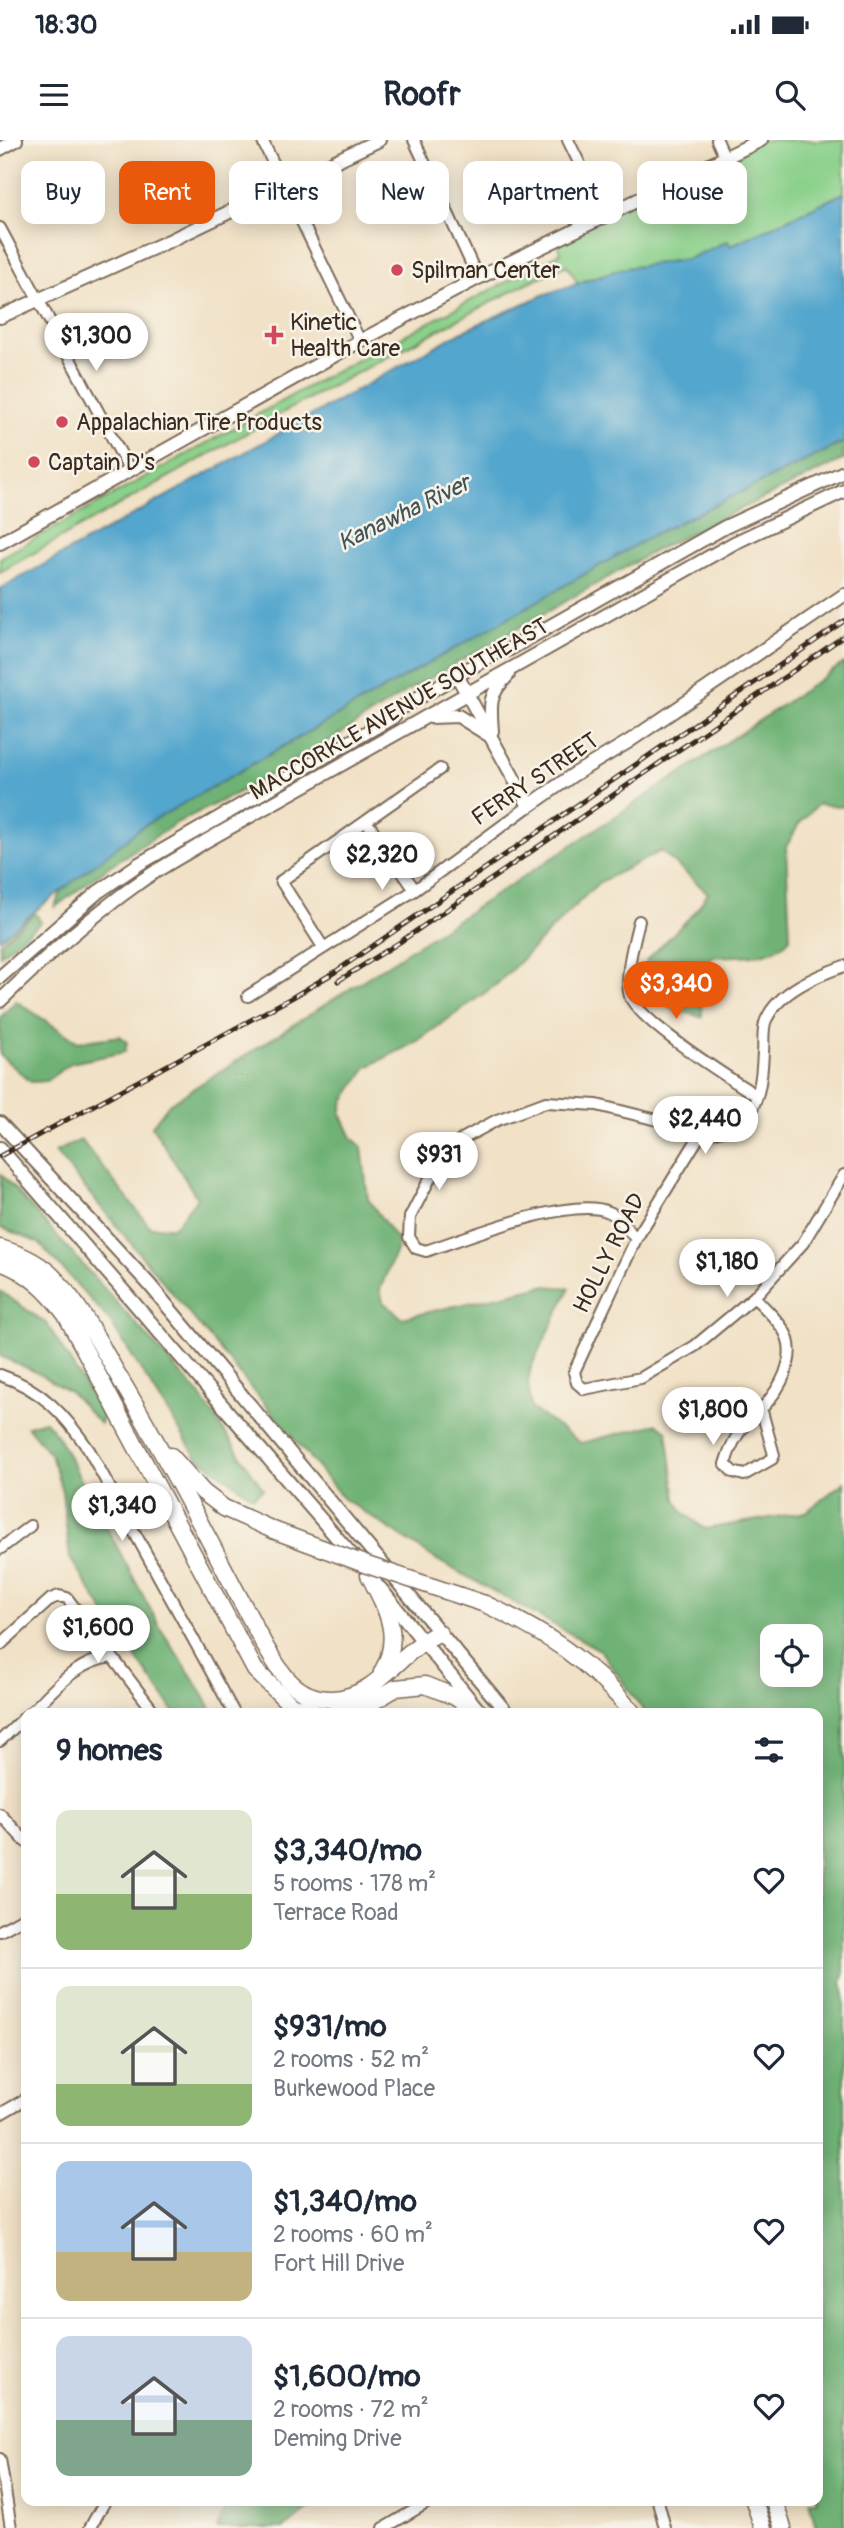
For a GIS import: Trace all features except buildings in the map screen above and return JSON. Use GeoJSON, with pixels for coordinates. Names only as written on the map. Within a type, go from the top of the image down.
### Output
{"type":"FeatureCollection","features":[{"type":"Feature","properties":{"kind":"highway"},"geometry":{"type":"LineString","coordinates":[[0,1248],[31,1259],[59,1282],[82,1314],[153,1436],[265,1646],[282,1674],[297,1689],[312,1698],[345,1699],[358,1694],[439,1633]]}},
{"type":"Feature","properties":{"kind":"highway"},"geometry":{"type":"LineString","coordinates":[[0,1262],[48,1291],[66,1315],[255,1670],[291,1705],[300,1708]]}},
{"type":"Feature","properties":{"kind":"highway"},"geometry":{"type":"LineString","coordinates":[[153,1436],[203,1492],[224,1508],[273,1530],[367,1565],[485,1604],[525,1623],[586,1664],[628,1708]]}},
{"type":"Feature","properties":{"kind":"highway"},"geometry":{"type":"LineString","coordinates":[[369,1575],[389,1613],[393,1633],[391,1655],[378,1680]]}},
{"type":"Feature","properties":{"kind":"highway"},"geometry":{"type":"LineString","coordinates":[[348,1708],[377,1692],[426,1643]]}},
{"type":"Feature","properties":{"kind":"highway"},"geometry":{"type":"LineString","coordinates":[[359,1708],[396,1688],[425,1685],[453,1696],[473,1708]]}},
{"type":"Feature","properties":{"kind":"highway"},"geometry":{"type":"LineString","coordinates":[[756,2506],[763,2528]]}},
{"type":"Feature","properties":{"kind":"highway"},"geometry":{"type":"LineString","coordinates":[[776,2506],[783,2528]]}},
{"type":"Feature","properties":{"kind":"main road"},"geometry":{"type":"LineString","coordinates":[[0,149],[16,140]]}},
{"type":"Feature","properties":{"kind":"main road"},"geometry":{"type":"LineString","coordinates":[[336,161],[379,140]]}},
{"type":"Feature","properties":{"kind":"main road"},"geometry":{"type":"LineString","coordinates":[[623,205],[761,140]]}},
{"type":"Feature","properties":{"kind":"main road"},"geometry":{"type":"LineString","coordinates":[[0,317],[229,211]]}},
{"type":"Feature","properties":{"kind":"main road"},"geometry":{"type":"LineString","coordinates":[[0,543],[360,341],[584,224]]}},
{"type":"Feature","properties":{"kind":"main road","name":"MACCORKLE AVENUE SOUTHEAST"},"geometry":{"type":"LineString","coordinates":[[0,977],[98,892],[139,864],[393,717],[405,714],[508,650],[725,527],[844,472]]}},
{"type":"Feature","properties":{"kind":"main road","name":"MACCORKLE AVENUE SOUTHEAST"},"geometry":{"type":"LineString","coordinates":[[0,1001],[89,920],[138,883],[206,841],[734,543],[844,491]]}},
{"type":"Feature","properties":{"kind":"main road","name":"FERRY STREET"},"geometry":{"type":"LineString","coordinates":[[529,806],[844,595]]}},
{"type":"Feature","properties":{"kind":"main road","name":"MACCORKLE AVENUE SOUTHEAST"},"geometry":{"type":"LineString","coordinates":[[393,717],[399,709],[501,650],[508,650]]}},
{"type":"Feature","properties":{"kind":"main road"},"geometry":{"type":"LineString","coordinates":[[493,738],[490,704],[492,695],[496,687],[519,664]]}},
{"type":"Feature","properties":{"kind":"main road"},"geometry":{"type":"LineString","coordinates":[[460,681],[529,806]]}},
{"type":"Feature","properties":{"kind":"main road"},"geometry":{"type":"LineString","coordinates":[[424,719],[453,714],[493,738]]}},
{"type":"Feature","properties":{"kind":"main road"},"geometry":{"type":"LineString","coordinates":[[0,1123],[149,1284],[503,1708]]}},
{"type":"Feature","properties":{"kind":"main road"},"geometry":{"type":"LineString","coordinates":[[0,1148],[369,1575],[477,1708]]}},
{"type":"Feature","properties":{"kind":"street"},"geometry":{"type":"LineString","coordinates":[[262,140],[272,161]]}},
{"type":"Feature","properties":{"kind":"street"},"geometry":{"type":"LineString","coordinates":[[414,140],[478,278]]}},
{"type":"Feature","properties":{"kind":"street"},"geometry":{"type":"LineString","coordinates":[[568,140],[578,161]]}},
{"type":"Feature","properties":{"kind":"street"},"geometry":{"type":"LineString","coordinates":[[717,140],[725,158]]}},
{"type":"Feature","properties":{"kind":"street"},"geometry":{"type":"LineString","coordinates":[[303,224],[360,341]]}},
{"type":"Feature","properties":{"kind":"street"},"geometry":{"type":"LineString","coordinates":[[0,228],[130,471]]}},
{"type":"Feature","properties":{"kind":"street"},"geometry":{"type":"LineString","coordinates":[[323,947],[281,881],[440,769]]}},
{"type":"Feature","properties":{"kind":"street","name":"FERRY STREET"},"geometry":{"type":"LineString","coordinates":[[248,996],[415,890],[529,806]]}},
{"type":"Feature","properties":{"kind":"street"},"geometry":{"type":"LineString","coordinates":[[367,822],[415,890]]}},
{"type":"Feature","properties":{"kind":"street"},"geometry":{"type":"LineString","coordinates":[[639,921],[629,972],[630,997],[654,1024],[757,1096]]}},
{"type":"Feature","properties":{"kind":"street"},"geometry":{"type":"LineString","coordinates":[[636,1239],[610,1212],[576,1208],[512,1223],[426,1251],[416,1248],[409,1237],[410,1217],[441,1157],[464,1138],[497,1120],[546,1102],[597,1105],[635,1113],[700,1135],[740,1123],[751,1110],[757,1096],[766,1020],[783,998],[804,983],[844,966]]}},
{"type":"Feature","properties":{"kind":"street","name":"HOLLY ROAD"},"geometry":{"type":"LineString","coordinates":[[700,1135],[636,1239],[574,1372],[577,1383],[584,1389],[641,1378],[695,1346],[754,1297]]}},
{"type":"Feature","properties":{"kind":"street"},"geometry":{"type":"LineString","coordinates":[[761,1408],[774,1455],[772,1459],[744,1475],[737,1474],[725,1464],[728,1453],[742,1428],[761,1408],[771,1398],[784,1375],[790,1349],[783,1329],[754,1297],[803,1244],[844,1175]]}},
{"type":"Feature","properties":{"kind":"street"},"geometry":{"type":"LineString","coordinates":[[0,1375],[44,1396],[72,1425],[89,1450],[231,1708]]}},
{"type":"Feature","properties":{"kind":"street"},"geometry":{"type":"LineString","coordinates":[[0,1549],[30,1526]]}},
{"type":"Feature","properties":{"kind":"street"},"geometry":{"type":"LineString","coordinates":[[0,1645],[51,1599],[59,1596],[67,1598],[151,1708]]}},
{"type":"Feature","properties":{"kind":"street"},"geometry":{"type":"LineString","coordinates":[[35,1708],[81,1665],[111,1657]]}},
{"type":"Feature","properties":{"kind":"street"},"geometry":{"type":"LineString","coordinates":[[0,1741],[21,1722]]}},
{"type":"Feature","properties":{"kind":"street"},"geometry":{"type":"LineString","coordinates":[[0,1814],[21,1837]]}},
{"type":"Feature","properties":{"kind":"street"},"geometry":{"type":"LineString","coordinates":[[0,1931],[21,1920]]}},
{"type":"Feature","properties":{"kind":"street"},"geometry":{"type":"LineString","coordinates":[[0,2114],[21,2102]]}},
{"type":"Feature","properties":{"kind":"street"},"geometry":{"type":"LineString","coordinates":[[0,2459],[10,2528]]}},
{"type":"Feature","properties":{"kind":"street"},"geometry":{"type":"LineString","coordinates":[[90,2528],[102,2506]]}},
{"type":"Feature","properties":{"kind":"street"},"geometry":{"type":"LineString","coordinates":[[384,2528],[421,2506]]}},
{"type":"Feature","properties":{"kind":"street"},"geometry":{"type":"LineString","coordinates":[[659,2506],[665,2528]]}},
{"type":"Feature","properties":{"kind":"green space"},"geometry":{"type":"Polygon","coordinates":[[[760,140],[844,140],[844,193],[729,246],[727,241],[688,259],[620,269],[578,283],[567,265],[529,282],[302,402],[0,572],[0,558],[327,376],[561,253],[555,239],[586,224],[623,224],[623,206],[637,199],[637,224],[747,224],[747,161],[717,161],[760,140]]]}},
{"type":"Feature","properties":{"kind":"green space"},"geometry":{"type":"Polygon","coordinates":[[[844,442],[844,459],[660,548],[407,691],[334,738],[249,787],[178,822],[111,865],[54,908],[64,886],[142,827],[655,534],[844,442]]]}},
{"type":"Feature","properties":{"kind":"green space"},"geometry":{"type":"Polygon","coordinates":[[[844,663],[844,807],[818,804],[799,824],[786,847],[790,938],[783,945],[754,955],[711,957],[694,992],[702,1003],[702,1017],[669,1006],[654,997],[646,983],[647,960],[695,912],[708,893],[661,851],[598,883],[497,984],[416,1042],[367,1067],[344,1101],[341,1114],[352,1138],[362,1147],[368,1199],[399,1243],[380,1289],[383,1302],[402,1318],[543,1286],[570,1288],[531,1367],[528,1382],[531,1408],[581,1443],[657,1424],[667,1431],[676,1499],[683,1512],[705,1529],[806,1512],[844,1482],[844,2528],[816,2528],[810,2506],[823,2506],[823,1708],[641,1708],[600,1650],[437,1560],[343,1498],[55,1152],[81,1140],[150,1227],[174,1227],[197,1198],[152,1126],[169,1104],[508,886],[844,663]]]}},
{"type":"Feature","properties":{"kind":"green space"},"geometry":{"type":"Polygon","coordinates":[[[35,913],[41,922],[0,955],[0,943],[35,913]]]}},
{"type":"Feature","properties":{"kind":"green space"},"geometry":{"type":"Polygon","coordinates":[[[16,1001],[78,1042],[120,1036],[127,1042],[125,1052],[71,1063],[46,1081],[31,1082],[0,1055],[0,1018],[16,1001]]]}},
{"type":"Feature","properties":{"kind":"green space"},"geometry":{"type":"Polygon","coordinates":[[[1,1174],[200,1395],[263,1489],[253,1497],[196,1456],[109,1320],[39,1243],[0,1227],[1,1174]]]}},
{"type":"Feature","properties":{"kind":"green space"},"geometry":{"type":"Polygon","coordinates":[[[0,1291],[47,1324],[103,1415],[100,1424],[71,1393],[36,1372],[0,1356],[0,1291]]]}},
{"type":"Feature","properties":{"kind":"green space"},"geometry":{"type":"Polygon","coordinates":[[[45,1421],[57,1435],[162,1631],[210,1708],[172,1708],[110,1621],[70,1558],[62,1491],[51,1455],[27,1426],[45,1421]]]}},
{"type":"Feature","properties":{"kind":"green space"},"geometry":{"type":"Polygon","coordinates":[[[226,2506],[313,2506],[284,2528],[217,2528],[226,2506]]]}},
{"type":"Feature","properties":{"kind":"water","name":"Kanawha River"},"geometry":{"type":"Polygon","coordinates":[[[844,193],[844,442],[655,534],[142,827],[0,939],[0,589],[461,332],[543,295],[620,269],[688,259],[728,241],[730,246],[844,193]]]}},
{"type":"Feature","properties":{"kind":"railway"},"geometry":{"type":"LineString","coordinates":[[0,1156],[335,972],[844,621]]}},
{"type":"Feature","properties":{"kind":"railway"},"geometry":{"type":"LineString","coordinates":[[338,981],[400,942],[844,636]]}},
{"type":"Feature","properties":{"kind":"place","name":"Spilman Center"},"geometry":{"type":"Point","coordinates":[397,270]}},
{"type":"Feature","properties":{"kind":"place","name":"Kinetic Health Care"},"geometry":{"type":"Point","coordinates":[274,335]}},
{"type":"Feature","properties":{"kind":"place","name":"Appalachian Tire Products"},"geometry":{"type":"Point","coordinates":[62,422]}},
{"type":"Feature","properties":{"kind":"place","name":"Captain D's"},"geometry":{"type":"Point","coordinates":[34,462]}}]}
